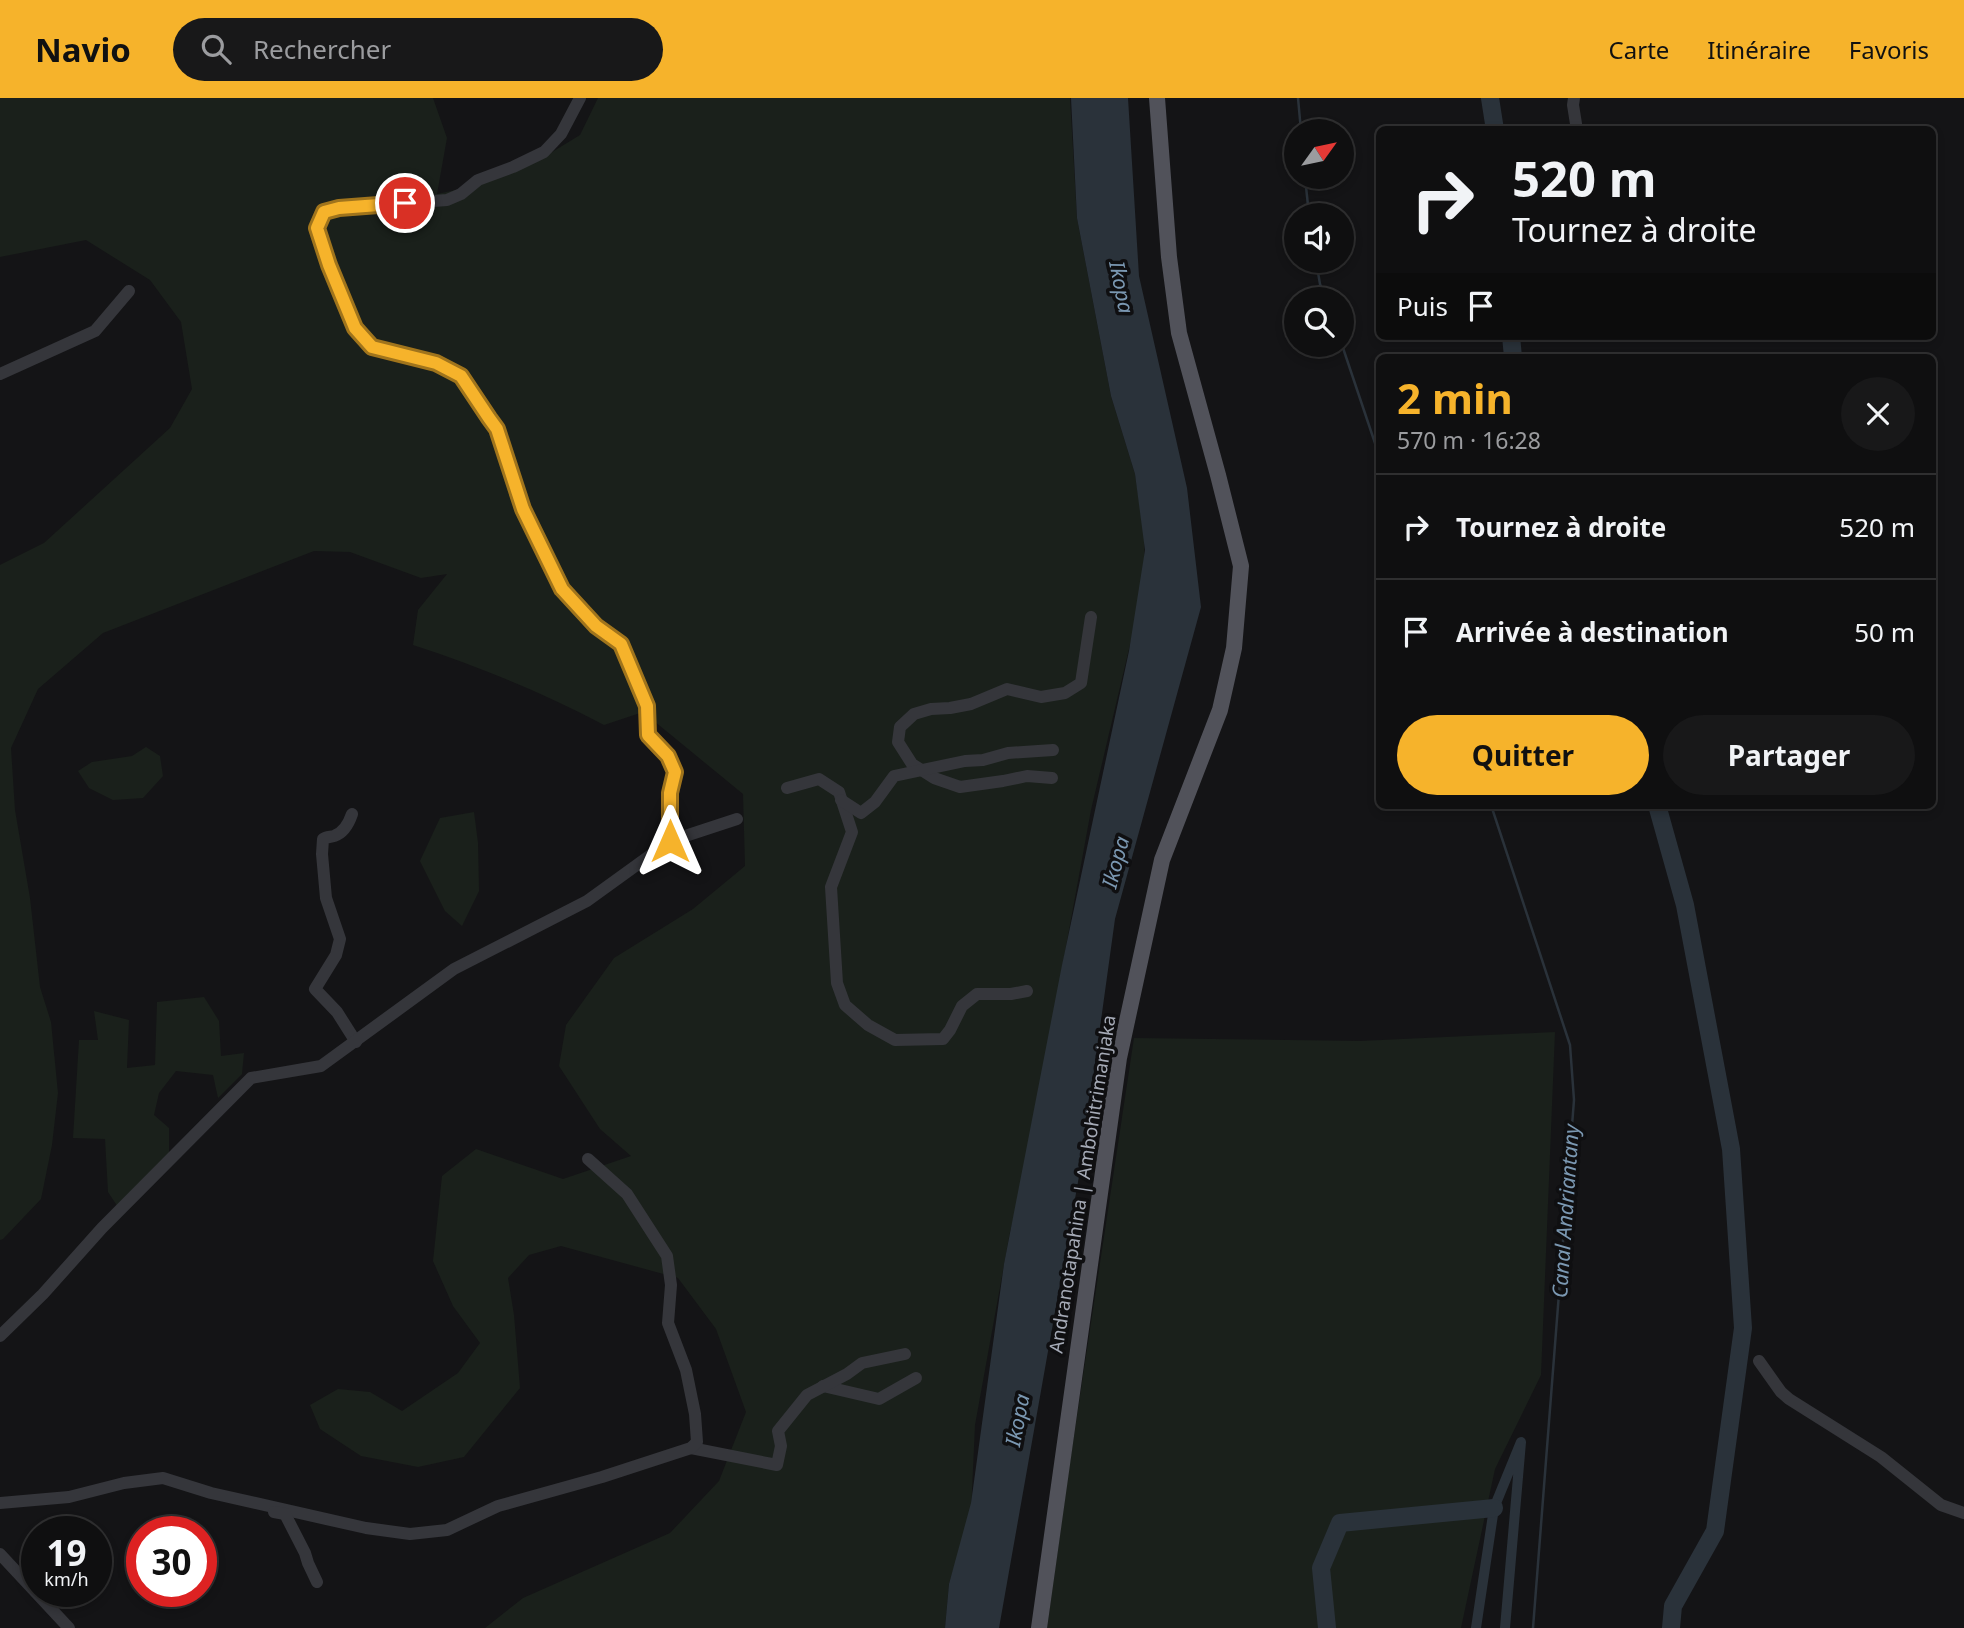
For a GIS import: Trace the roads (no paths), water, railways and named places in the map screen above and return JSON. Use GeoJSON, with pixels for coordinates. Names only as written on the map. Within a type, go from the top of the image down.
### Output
{"type":"FeatureCollection","features":[{"type":"Feature","properties":{"kind":"main road","name":"Andranotapahina | Ambohitrimanjaka"},"geometry":{"type":"LineString","coordinates":[[1039,1628],[1119,1058],[1162,860],[1220,710],[1234,648],[1241,566],[1219,475],[1179,333],[1169,257],[1157,98]]}},
{"type":"Feature","properties":{"kind":"street"},"geometry":{"type":"LineString","coordinates":[[580,98],[561,134],[544,152],[478,180],[461,194],[447,200],[339,208],[324,212],[317,228],[355,328],[372,347],[436,363],[461,376],[497,429],[523,509],[562,589],[596,626],[621,644],[647,706],[648,735],[668,756],[675,772],[670,793],[670,841]]}},
{"type":"Feature","properties":{"kind":"street"},"geometry":{"type":"LineString","coordinates":[[1574,98],[1576,126]]}},
{"type":"Feature","properties":{"kind":"street"},"geometry":{"type":"LineString","coordinates":[[0,374],[95,331],[129,291]]}},
{"type":"Feature","properties":{"kind":"street"},"geometry":{"type":"LineString","coordinates":[[1052,778],[1027,776],[960,787],[934,778],[912,764],[898,742],[900,727],[914,714],[971,704],[1007,689],[1041,696],[1065,693],[1081,683],[1091,617]]}},
{"type":"Feature","properties":{"kind":"street"},"geometry":{"type":"LineString","coordinates":[[841,799],[861,813],[875,803],[894,776],[1008,753],[1053,750]]}},
{"type":"Feature","properties":{"kind":"street"},"geometry":{"type":"LineString","coordinates":[[787,788],[819,779],[839,792],[852,832],[831,887],[837,983],[845,1005],[868,1025],[895,1040],[943,1039],[962,1006],[976,994],[1027,991]]}},
{"type":"Feature","properties":{"kind":"street"},"geometry":{"type":"LineString","coordinates":[[352,814],[350,822],[336,835],[323,839],[326,898],[340,939],[336,956],[315,989],[337,1012],[356,1042]]}},
{"type":"Feature","properties":{"kind":"street"},"geometry":{"type":"LineString","coordinates":[[0,1336],[251,1077],[321,1066],[454,969],[587,901],[670,841],[737,819]]}},
{"type":"Feature","properties":{"kind":"street"},"geometry":{"type":"LineString","coordinates":[[0,1503],[69,1497],[124,1483],[163,1478],[224,1496],[366,1528],[411,1534],[447,1530],[498,1506],[602,1477],[691,1448],[697,1442],[695,1414],[686,1370],[668,1324],[671,1285],[667,1256],[627,1194],[588,1159]]}},
{"type":"Feature","properties":{"kind":"street"},"geometry":{"type":"LineString","coordinates":[[691,1448],[777,1465],[781,1446],[778,1431],[807,1395],[862,1363],[905,1354]]}},
{"type":"Feature","properties":{"kind":"street"},"geometry":{"type":"LineString","coordinates":[[1759,1361],[1789,1399],[1881,1457],[1941,1505],[1964,1513]]}},
{"type":"Feature","properties":{"kind":"street"},"geometry":{"type":"LineString","coordinates":[[823,1386],[879,1399],[916,1378]]}},
{"type":"Feature","properties":{"kind":"street"},"geometry":{"type":"LineString","coordinates":[[124,1483],[174,1484],[285,1514],[317,1582]]}},
{"type":"Feature","properties":{"kind":"street"},"geometry":{"type":"LineString","coordinates":[[0,1555],[69,1628]]}},
{"type":"Feature","properties":{"kind":"water"},"geometry":{"type":"Polygon","coordinates":[[[1071,98],[1128,98],[1139,276],[1187,488],[1201,607],[1115,919],[1081,1165],[999,1628],[945,1628],[949,1584],[971,1503],[1004,1264],[1062,965],[1129,651],[1145,550],[1135,474],[1111,396],[1077,218],[1071,98]]]}},
{"type":"Feature","properties":{"kind":"waterway","name":"Canal Andriantany"},"geometry":{"type":"LineString","coordinates":[[1298,98],[1300,119]]}},
{"type":"Feature","properties":{"kind":"waterway"},"geometry":{"type":"LineString","coordinates":[[1490,98],[1494,126]]}},
{"type":"Feature","properties":{"kind":"waterway","name":"Canal Andriantany"},"geometry":{"type":"LineString","coordinates":[[1306,189],[1308,203]]}},
{"type":"Feature","properties":{"kind":"waterway","name":"Canal Andriantany"},"geometry":{"type":"LineString","coordinates":[[1318,273],[1321,287]]}},
{"type":"Feature","properties":{"kind":"waterway"},"geometry":{"type":"LineString","coordinates":[[1511,340],[1513,354]]}},
{"type":"Feature","properties":{"kind":"waterway","name":"Canal Andriantany"},"geometry":{"type":"LineString","coordinates":[[1346,357],[1376,446]]}},
{"type":"Feature","properties":{"kind":"waterway","name":"Canal Andriantany"},"geometry":{"type":"LineString","coordinates":[[1492,809],[1570,1045],[1574,1100],[1533,1628]]}},
{"type":"Feature","properties":{"kind":"waterway"},"geometry":{"type":"LineString","coordinates":[[1658,809],[1685,905],[1731,1149],[1743,1328],[1715,1531],[1673,1606],[1671,1628]]}},
{"type":"Feature","properties":{"kind":"waterway"},"geometry":{"type":"LineString","coordinates":[[1476,1628],[1494,1508],[1521,1442],[1505,1628]]}},
{"type":"Feature","properties":{"kind":"waterway","name":"Ikopa"},"geometry":{"type":"LineString","coordinates":[[1327,1628],[1321,1568],[1340,1523],[1494,1508]]}}]}
